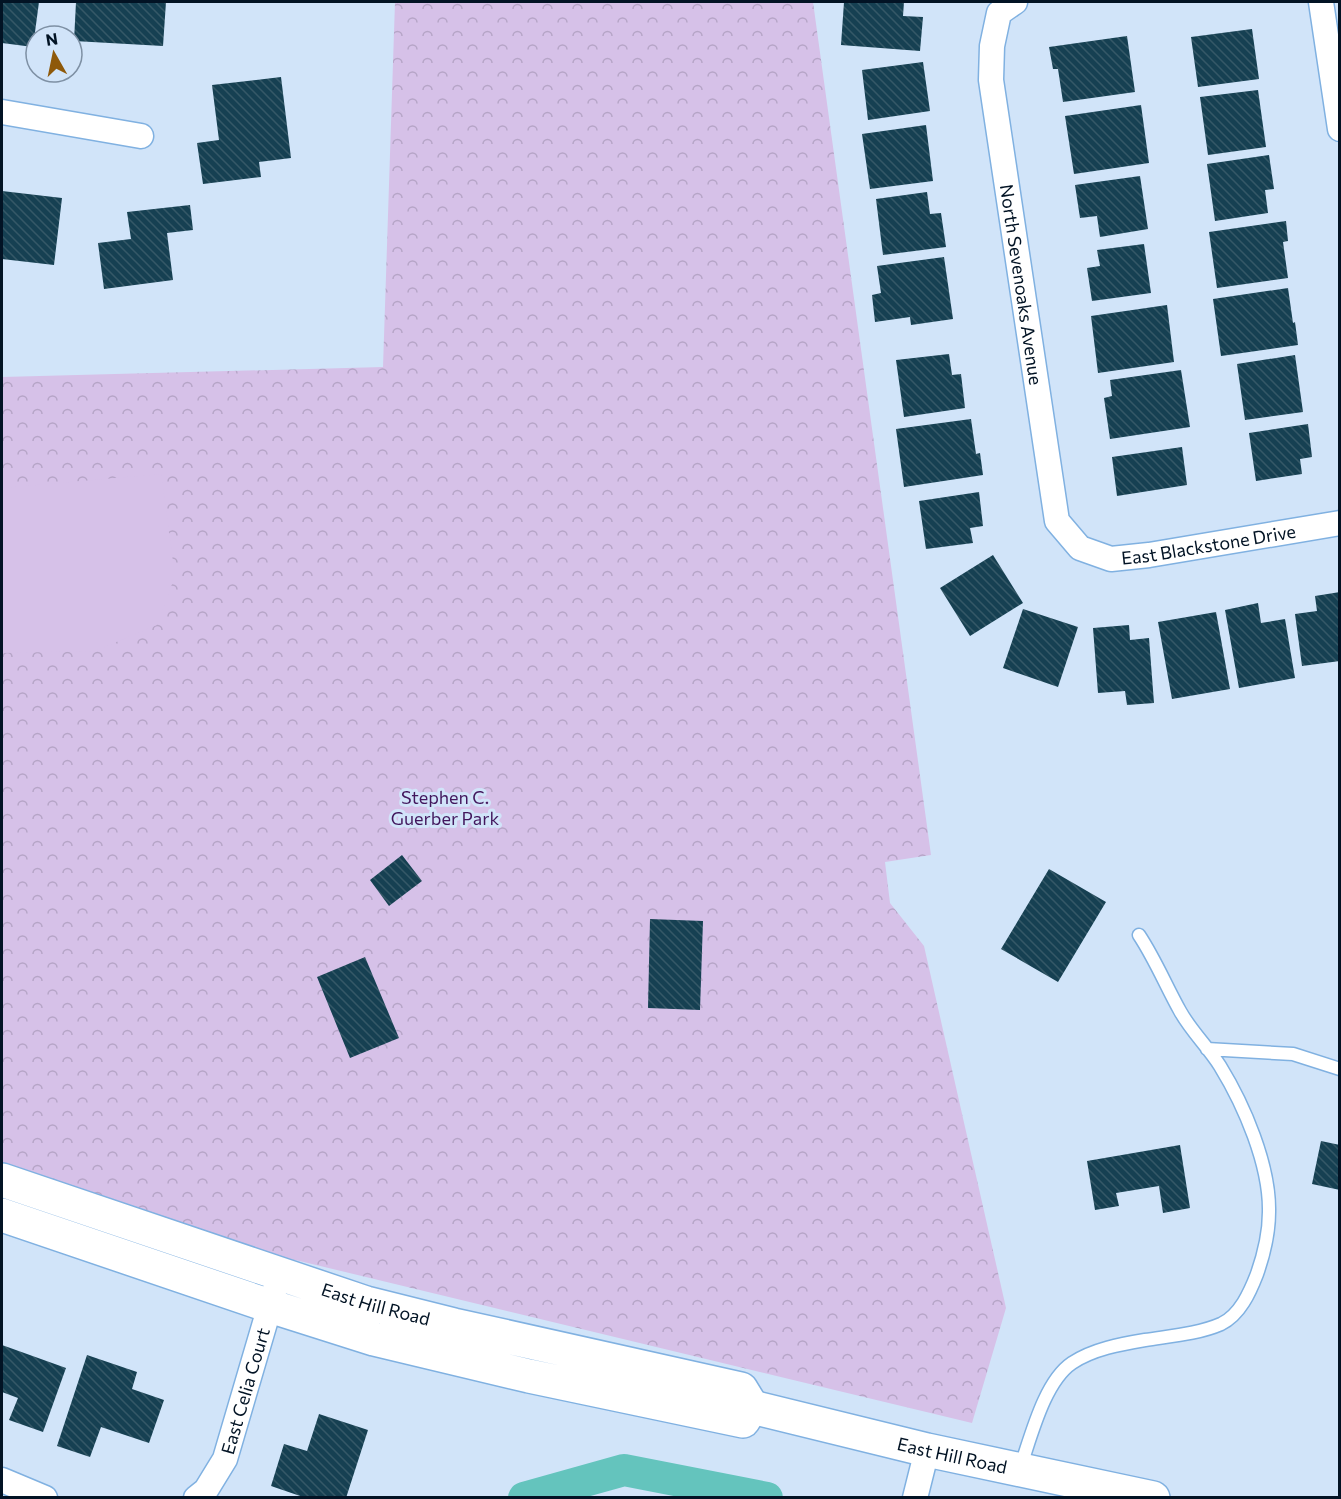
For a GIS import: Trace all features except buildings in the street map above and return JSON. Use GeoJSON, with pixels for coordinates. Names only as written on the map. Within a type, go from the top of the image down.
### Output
{"type":"FeatureCollection","features":[{"type":"Feature","properties":{"kind":"street"},"geometry":{"type":"LineString","coordinates":[[1321,2],[1340,129]]}},
{"type":"Feature","properties":{"kind":"street","name":"North Sevenoaks Avenue"},"geometry":{"type":"LineString","coordinates":[[1007,7],[992,46],[991,80],[1057,521],[1080,548]]}},
{"type":"Feature","properties":{"kind":"street"},"geometry":{"type":"LineString","coordinates":[[2,112],[141,136]]}},
{"type":"Feature","properties":{"kind":"street","name":"East Blackstone Drive"},"geometry":{"type":"LineString","coordinates":[[1080,548],[1111,559],[1149,555],[1340,523]]}},
{"type":"Feature","properties":{"kind":"street","name":"East Hill Road"},"geometry":{"type":"LineString","coordinates":[[2,1180],[366,1303],[741,1389],[752,1407],[927,1450],[1153,1497]]}},
{"type":"Feature","properties":{"kind":"street","name":"East Hill Road"},"geometry":{"type":"LineString","coordinates":[[2,1215],[374,1339],[529,1376],[743,1421],[752,1407]]}},
{"type":"Feature","properties":{"kind":"street","name":"East Celia Court"},"geometry":{"type":"LineString","coordinates":[[196,1497],[206,1490],[225,1459],[279,1275]]}},
{"type":"Feature","properties":{"kind":"street"},"geometry":{"type":"LineString","coordinates":[[915,1497],[927,1450]]}},
{"type":"Feature","properties":{"kind":"street"},"geometry":{"type":"LineString","coordinates":[[2,1480],[45,1497]]}},
{"type":"Feature","properties":{"kind":"lane"},"geometry":{"type":"LineString","coordinates":[[1020,1468],[1043,1402],[1054,1383],[1071,1364],[1098,1351],[1133,1342],[1185,1334],[1222,1324],[1239,1309],[1250,1293],[1264,1253],[1269,1211],[1267,1186],[1255,1141],[1219,1064],[1180,1012],[1152,955],[1139,935]]}},
{"type":"Feature","properties":{"kind":"lane"},"geometry":{"type":"LineString","coordinates":[[1207,1049],[1293,1054],[1340,1069]]}},
{"type":"Feature","properties":{"kind":"green space","name":"Stephen C. Guerber Park"},"geometry":{"type":"Polygon","coordinates":[[[395,2],[813,2],[931,855],[885,862],[890,903],[924,946],[1006,1308],[972,1423],[258,1251],[2,1164],[2,377],[383,367],[395,2]]]}},
{"type":"Feature","properties":{"kind":"green space"},"geometry":{"type":"Polygon","coordinates":[[[161,474],[175,576],[157,625],[95,651],[2,653],[2,488],[161,474]]]}},
{"type":"Feature","properties":{"kind":"waterway"},"geometry":{"type":"LineString","coordinates":[[524,1498],[624,1470],[767,1498]]}}]}
